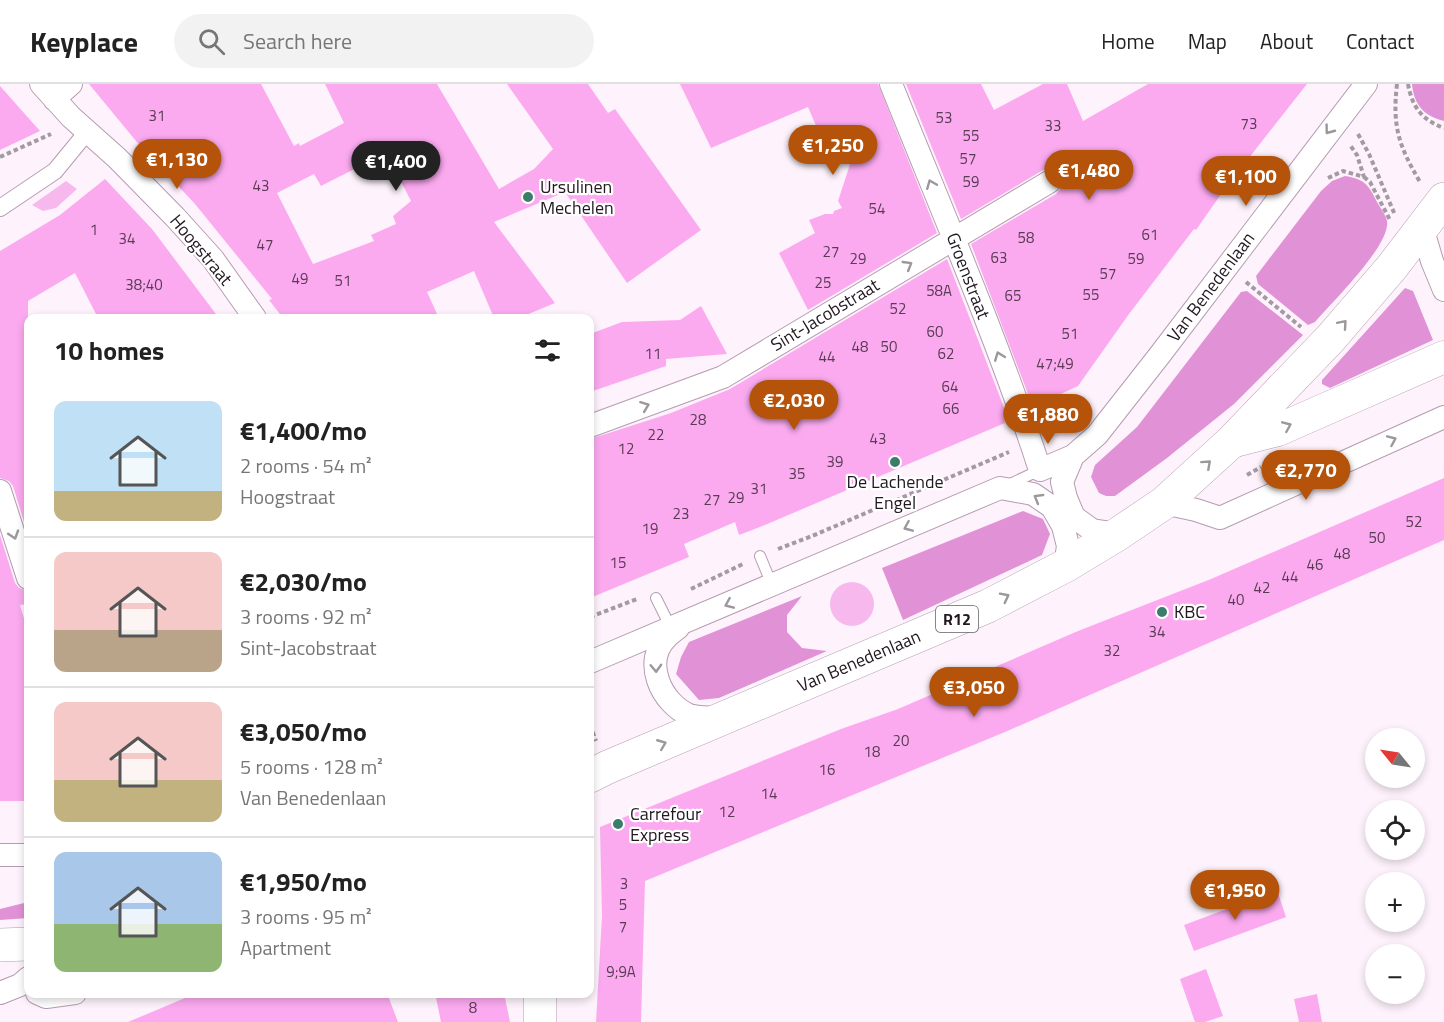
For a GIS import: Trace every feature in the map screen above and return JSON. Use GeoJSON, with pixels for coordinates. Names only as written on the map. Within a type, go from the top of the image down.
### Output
{"type":"FeatureCollection","features":[{"type":"Feature","properties":{"kind":"main road","name":"Van Benedenlaan"},"geometry":{"type":"LineString","coordinates":[[594,777],[988,606],[1065,566],[1164,503],[1231,442],[1330,339],[1392,267],[1426,213]]}},
{"type":"Feature","properties":{"kind":"main road","name":"Van Benedenlaan"},"geometry":{"type":"LineString","coordinates":[[1231,442],[1278,430],[1444,357]]}},
{"type":"Feature","properties":{"kind":"main road"},"geometry":{"type":"LineString","coordinates":[[0,945],[24,944]]}},
{"type":"Feature","properties":{"kind":"main road"},"geometry":{"type":"LineString","coordinates":[[540,998],[540,1022]]}},
{"type":"Feature","properties":{"kind":"street"},"geometry":{"type":"LineString","coordinates":[[47,92],[71,84]]}},
{"type":"Feature","properties":{"kind":"street","name":"Groenstraat"},"geometry":{"type":"LineString","coordinates":[[891,84],[953,238],[1040,470]]}},
{"type":"Feature","properties":{"kind":"street","name":"Van Benedenlaan"},"geometry":{"type":"LineString","coordinates":[[1040,470],[1073,456],[1097,435],[1366,84]]}},
{"type":"Feature","properties":{"kind":"street","name":"Hoogstraat"},"geometry":{"type":"LineString","coordinates":[[47,92],[117,158],[206,251],[252,314]]}},
{"type":"Feature","properties":{"kind":"street"},"geometry":{"type":"LineString","coordinates":[[0,208],[55,171],[82,127]]}},
{"type":"Feature","properties":{"kind":"street","name":"Sint-Jacobstraat"},"geometry":{"type":"LineString","coordinates":[[594,425],[723,377],[1049,182]]}},
{"type":"Feature","properties":{"kind":"street"},"geometry":{"type":"LineString","coordinates":[[1426,213],[1432,261],[1444,290]]}},
{"type":"Feature","properties":{"kind":"street"},"geometry":{"type":"LineString","coordinates":[[1164,503],[1220,518],[1444,417]]}},
{"type":"Feature","properties":{"kind":"street","name":"Van Benedenlaan"},"geometry":{"type":"LineString","coordinates":[[1073,456],[1062,482],[1074,517],[1092,530],[1118,534]]}},
{"type":"Feature","properties":{"kind":"street"},"geometry":{"type":"LineString","coordinates":[[1000,488],[1033,494],[1052,507],[1063,526],[1068,546],[1065,566]]}},
{"type":"Feature","properties":{"kind":"street","name":"Van Benedenlaan"},"geometry":{"type":"LineString","coordinates":[[594,660],[1000,488]]}},
{"type":"Feature","properties":{"kind":"street"},"geometry":{"type":"LineString","coordinates":[[0,492],[24,566]]}},
{"type":"Feature","properties":{"kind":"street","name":"R12"},"geometry":{"type":"LineString","coordinates":[[679,625],[665,638],[655,659],[657,681],[669,700],[690,715],[724,719]]}},
{"type":"Feature","properties":{"kind":"street"},"geometry":{"type":"LineString","coordinates":[[0,855],[24,855]]}},
{"type":"Feature","properties":{"kind":"lane","name":"Van Benedenlaan"},"geometry":{"type":"LineString","coordinates":[[1000,488],[1040,470]]}},
{"type":"Feature","properties":{"kind":"lane"},"geometry":{"type":"LineString","coordinates":[[760,556],[772,585]]}},
{"type":"Feature","properties":{"kind":"lane"},"geometry":{"type":"LineString","coordinates":[[656,598],[679,625]]}},
{"type":"Feature","properties":{"kind":"path"},"geometry":{"type":"LineString","coordinates":[[1397,84],[1395,124],[1403,153],[1428,196],[1426,213]]}},
{"type":"Feature","properties":{"kind":"path"},"geometry":{"type":"LineString","coordinates":[[1408,84],[1410,98],[1415,109],[1423,117],[1444,128]]}},
{"type":"Feature","properties":{"kind":"path"},"geometry":{"type":"LineString","coordinates":[[1348,105],[1351,122],[1369,154],[1426,213]]}},
{"type":"Feature","properties":{"kind":"path"},"geometry":{"type":"LineString","coordinates":[[0,157],[82,127]]}},
{"type":"Feature","properties":{"kind":"path"},"geometry":{"type":"LineString","coordinates":[[1346,138],[1357,155],[1364,177]]}},
{"type":"Feature","properties":{"kind":"path"},"geometry":{"type":"LineString","coordinates":[[1322,184],[1333,174],[1343,171],[1364,177],[1370,182],[1386,212],[1390,220],[1390,228]]}},
{"type":"Feature","properties":{"kind":"path"},"geometry":{"type":"LineString","coordinates":[[1239,291],[1253,273]]}},
{"type":"Feature","properties":{"kind":"path"},"geometry":{"type":"LineString","coordinates":[[1246,282],[1309,333]]}},
{"type":"Feature","properties":{"kind":"path"},"geometry":{"type":"LineString","coordinates":[[594,615],[634,599],[682,593],[760,556],[1031,442]]}},
{"type":"Feature","properties":{"kind":"shaded area"},"geometry":{"type":"Polygon","coordinates":[[[1412,84],[1444,84],[1444,121],[1421,109],[1415,98],[1412,84]]]}},
{"type":"Feature","properties":{"kind":"shaded area"},"geometry":{"type":"Polygon","coordinates":[[[1345,176],[1365,183],[1387,221],[1386,231],[1380,244],[1358,273],[1315,322],[1308,325],[1258,284],[1256,276],[1321,191],[1332,181],[1345,176]]]}},
{"type":"Feature","properties":{"kind":"shaded area"},"geometry":{"type":"Polygon","coordinates":[[[66,181],[77,189],[56,208],[43,211],[32,205],[66,181]]]}},
{"type":"Feature","properties":{"kind":"shaded area"},"geometry":{"type":"Polygon","coordinates":[[[1405,288],[1413,291],[1433,340],[1330,388],[1322,384],[1322,380],[1405,288]]]}},
{"type":"Feature","properties":{"kind":"shaded area"},"geometry":{"type":"Polygon","coordinates":[[[1247,291],[1303,335],[1234,404],[1167,458],[1115,496],[1099,493],[1091,477],[1095,465],[1137,427],[1241,292],[1247,291]]]}},
{"type":"Feature","properties":{"kind":"shaded area"},"geometry":{"type":"Polygon","coordinates":[[[1023,511],[1043,519],[1050,534],[1042,555],[903,620],[882,568],[1023,511]]]}},
{"type":"Feature","properties":{"kind":"shaded area"},"geometry":{"type":"Polygon","coordinates":[[[852,582],[861,583],[868,588],[873,595],[873,613],[868,620],[861,625],[852,626],[843,625],[836,620],[831,613],[830,604],[831,595],[836,588],[843,583],[852,582]]]}},
{"type":"Feature","properties":{"kind":"shaded area"},"geometry":{"type":"Polygon","coordinates":[[[802,596],[787,615],[787,632],[802,648],[827,651],[719,698],[699,700],[676,674],[689,642],[802,596]]]}},
{"type":"Feature","properties":{"kind":"shaded area"},"geometry":{"type":"Polygon","coordinates":[[[24,903],[24,918],[0,920],[0,909],[24,903]]]}},
{"type":"Feature","properties":{"kind":"building"},"geometry":{"type":"Polygon","coordinates":[[[89,84],[261,84],[294,146],[299,143],[300,146],[344,123],[325,84],[437,84],[499,189],[534,169],[553,149],[507,84],[588,84],[608,113],[615,109],[701,230],[627,283],[565,192],[494,222],[555,303],[529,314],[492,314],[474,271],[427,292],[437,314],[280,314],[269,300],[272,299],[195,204],[136,141],[89,84]],[[386,153],[321,186],[314,174],[277,193],[313,264],[374,241],[371,235],[396,224],[393,216],[411,201],[386,153]]]}},
{"type":"Feature","properties":{"kind":"building"},"geometry":{"type":"Polygon","coordinates":[[[680,84],[878,84],[937,233],[808,310],[779,253],[815,233],[809,220],[825,214],[833,214],[834,211],[842,208],[838,201],[855,149],[825,160],[817,128],[808,107],[711,148],[680,84]]]}},
{"type":"Feature","properties":{"kind":"building"},"geometry":{"type":"Polygon","coordinates":[[[906,84],[981,84],[994,110],[1043,84],[1067,84],[1083,121],[1148,84],[1307,84],[1129,314],[1078,386],[1033,407],[971,244],[1056,194],[1061,188],[1061,176],[1055,170],[1043,170],[961,219],[906,84]]]}},
{"type":"Feature","properties":{"kind":"building"},"geometry":{"type":"Polygon","coordinates":[[[0,86],[40,131],[0,150],[0,86]]]}},
{"type":"Feature","properties":{"kind":"building"},"geometry":{"type":"Polygon","coordinates":[[[105,179],[152,229],[216,314],[96,314],[75,273],[28,301],[28,314],[24,314],[24,522],[13,486],[9,481],[0,478],[0,251],[60,215],[105,179]]]}},
{"type":"Feature","properties":{"kind":"building"},"geometry":{"type":"Polygon","coordinates":[[[947,259],[1008,418],[1004,420],[1005,423],[739,535],[735,522],[684,544],[689,557],[594,596],[594,438],[671,413],[730,389],[947,259]]]}},
{"type":"Feature","properties":{"kind":"building"},"geometry":{"type":"Polygon","coordinates":[[[701,306],[727,354],[666,359],[666,366],[594,391],[594,332],[622,322],[680,320],[701,306]]]}},
{"type":"Feature","properties":{"kind":"building"},"geometry":{"type":"Polygon","coordinates":[[[1444,478],[1444,540],[1005,732],[645,881],[641,1022],[596,1022],[602,916],[600,827],[841,729],[898,709],[1078,631],[1211,579],[1444,478]]]}},
{"type":"Feature","properties":{"kind":"building"},"geometry":{"type":"Polygon","coordinates":[[[0,535],[15,583],[24,590],[24,604],[20,605],[24,618],[24,801],[0,801],[0,535]]]}},
{"type":"Feature","properties":{"kind":"building"},"geometry":{"type":"Polygon","coordinates":[[[1277,890],[1286,917],[1194,951],[1184,925],[1277,890]]]}},
{"type":"Feature","properties":{"kind":"building"},"geometry":{"type":"Polygon","coordinates":[[[1206,969],[1223,1016],[1205,1022],[1195,1022],[1180,979],[1206,969]]]}},
{"type":"Feature","properties":{"kind":"building"},"geometry":{"type":"Polygon","coordinates":[[[1317,994],[1322,1022],[1299,1022],[1294,999],[1317,994]]]}},
{"type":"Feature","properties":{"kind":"building"},"geometry":{"type":"Polygon","coordinates":[[[185,998],[389,998],[398,1022],[128,1022],[185,998]]]}},
{"type":"Feature","properties":{"kind":"building"},"geometry":{"type":"Polygon","coordinates":[[[436,998],[505,998],[510,1022],[441,1022],[436,998]]]}},
{"type":"Feature","properties":{"kind":"place","name":"Ursulinen Mechelen"},"geometry":{"type":"Point","coordinates":[528,197]}},
{"type":"Feature","properties":{"kind":"place","name":"De Lachende Engel"},"geometry":{"type":"Point","coordinates":[895,462]}},
{"type":"Feature","properties":{"kind":"place","name":"KBC"},"geometry":{"type":"Point","coordinates":[1162,612]}},
{"type":"Feature","properties":{"kind":"place","name":"Carrefour Express"},"geometry":{"type":"Point","coordinates":[618,824]}}]}
